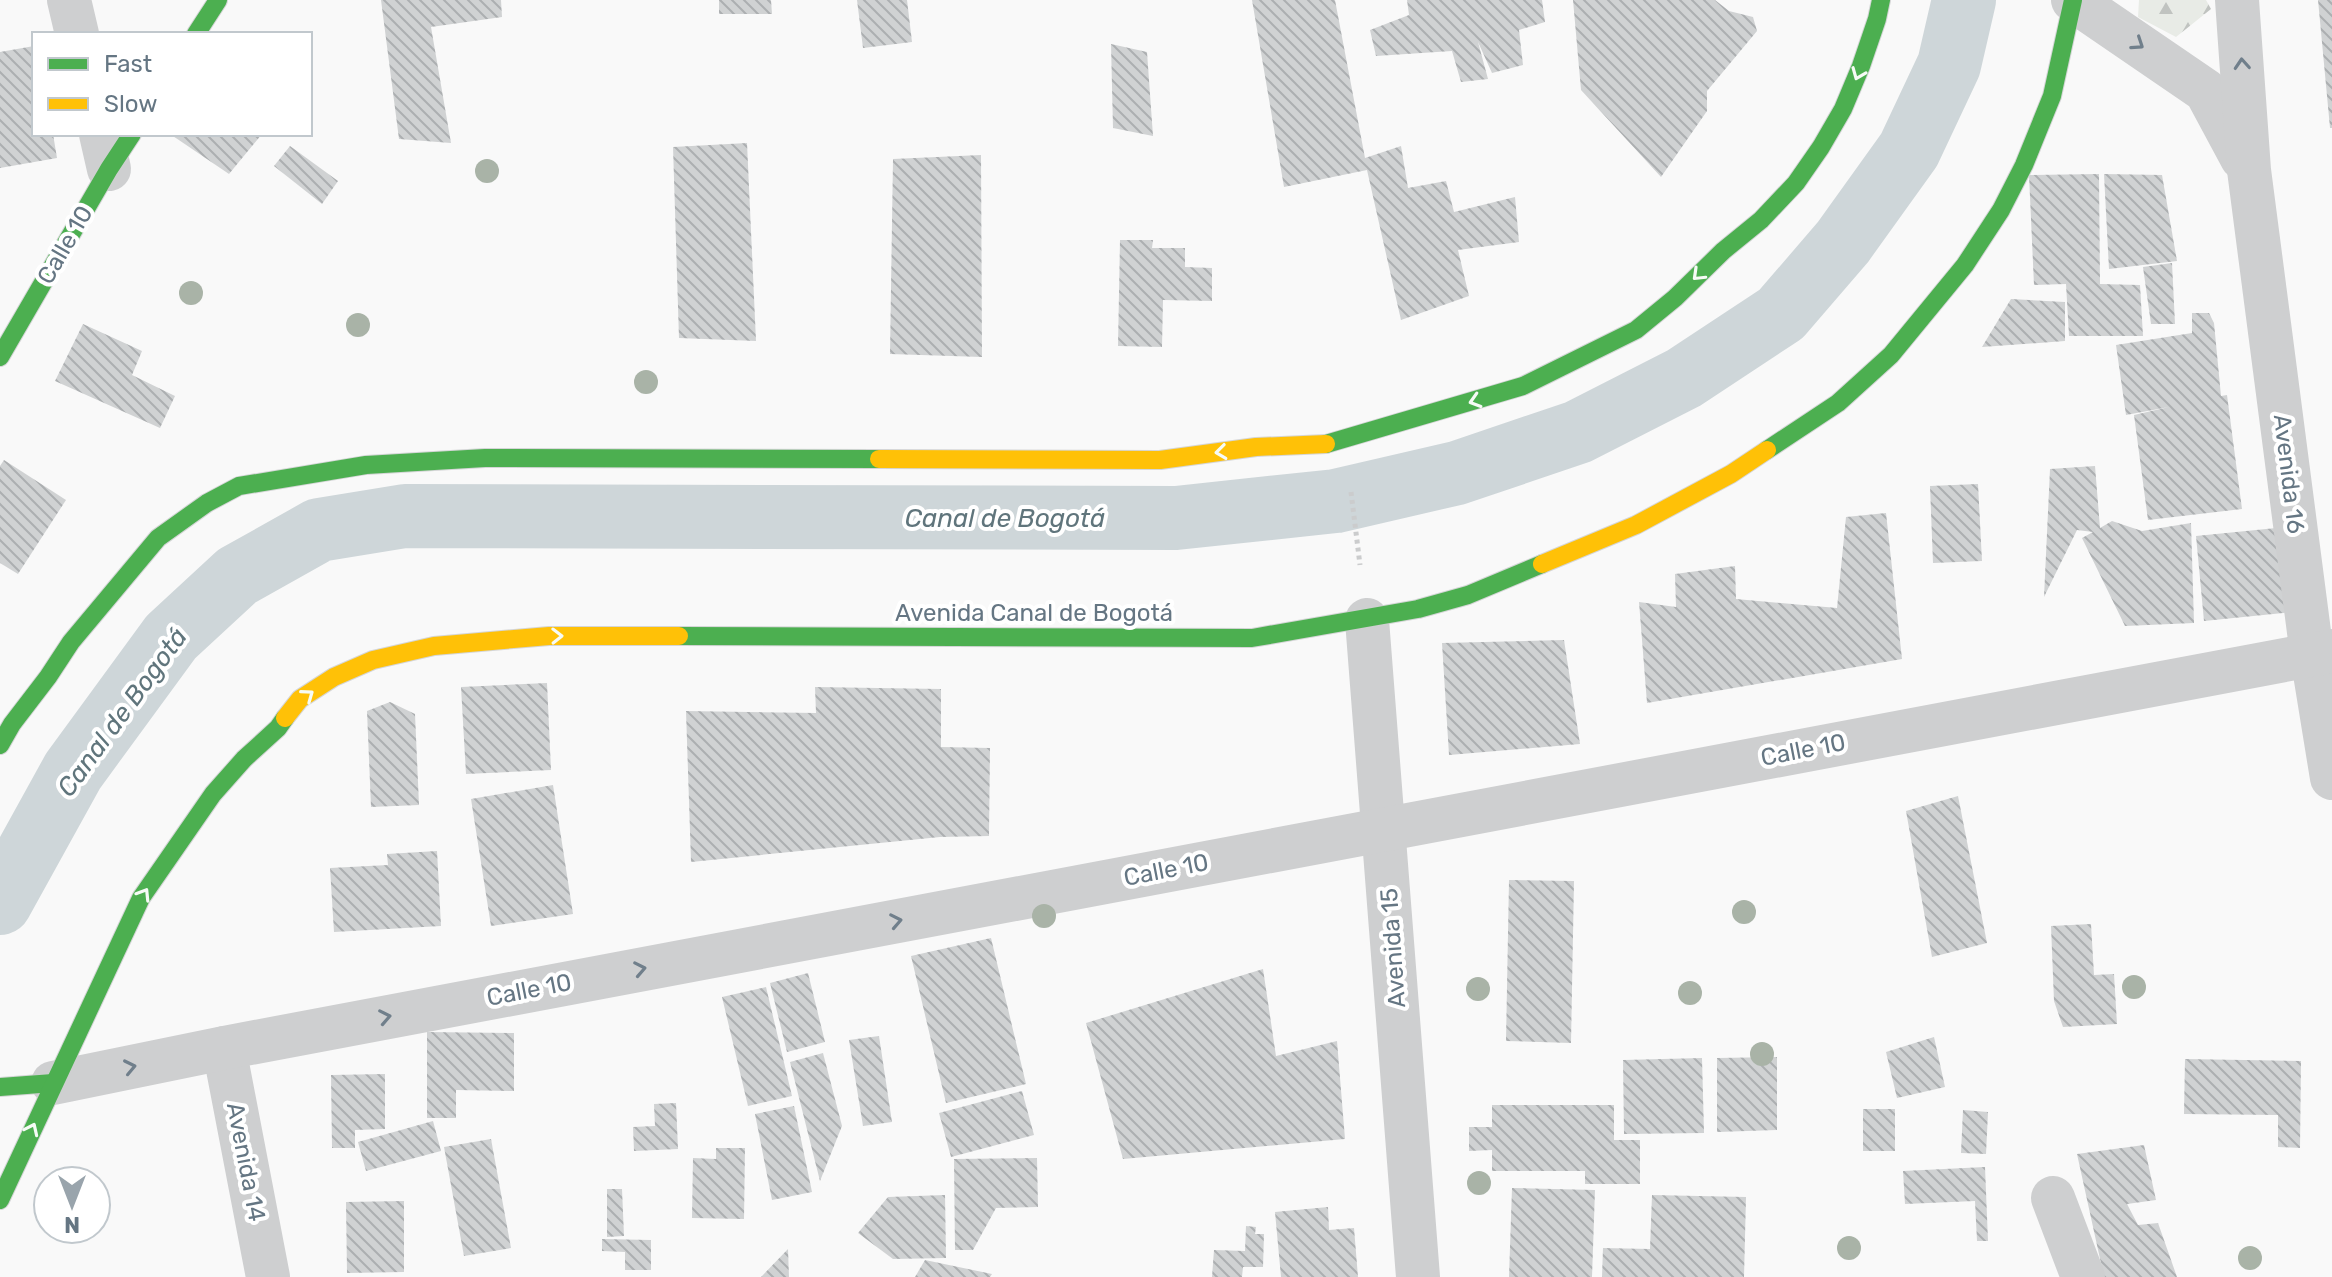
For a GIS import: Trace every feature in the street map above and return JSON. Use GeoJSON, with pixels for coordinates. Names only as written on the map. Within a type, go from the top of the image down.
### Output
{"type":"FeatureCollection","features":[{"type":"Feature","properties":{"kind":"main road"},"geometry":{"type":"LineString","coordinates":[[197,32],[218,0]]}},
{"type":"Feature","properties":{"kind":"main road"},"geometry":{"type":"LineString","coordinates":[[0,745],[71,642],[158,538],[207,503],[239,486],[366,465],[485,458],[1160,460],[1256,447],[1326,444],[1523,386],[1636,330],[1761,220],[1796,183],[1843,109],[1861,66],[1881,0]]}},
{"type":"Feature","properties":{"kind":"main road","name":"Avenida Canal de Bogotá"},"geometry":{"type":"LineString","coordinates":[[0,1200],[141,898],[213,794],[244,759],[278,728],[300,699],[334,677],[373,660],[434,646],[549,636],[1252,638],[1367,620],[1468,595],[1636,525],[1731,474],[1838,403],[1891,355],[1965,265],[2001,210],[2024,165],[2052,96],[2073,0]]}},
{"type":"Feature","properties":{"kind":"main road","name":"Calle 10"},"geometry":{"type":"LineString","coordinates":[[0,357],[114,146]]}},
{"type":"Feature","properties":{"kind":"main road","name":"Calle 10"},"geometry":{"type":"LineString","coordinates":[[0,1087],[53,1083]]}},
{"type":"Feature","properties":{"kind":"street"},"geometry":{"type":"LineString","coordinates":[[69,0],[77,32]]}},
{"type":"Feature","properties":{"kind":"street","name":"Avenida 16"},"geometry":{"type":"LineString","coordinates":[[2073,0],[2206,91],[2249,170]]}},
{"type":"Feature","properties":{"kind":"street","name":"Avenida 16"},"geometry":{"type":"LineString","coordinates":[[2237,0],[2249,170],[2322,653],[2332,778]]}},
{"type":"Feature","properties":{"kind":"street","name":"Avenida 15"},"geometry":{"type":"LineString","coordinates":[[1367,620],[1418,1277]]}},
{"type":"Feature","properties":{"kind":"street","name":"Calle 10"},"geometry":{"type":"LineString","coordinates":[[53,1083],[224,1048],[2322,653]]}},
{"type":"Feature","properties":{"kind":"street","name":"Avenida 14"},"geometry":{"type":"LineString","coordinates":[[224,1048],[268,1277]]}},
{"type":"Feature","properties":{"kind":"street"},"geometry":{"type":"LineString","coordinates":[[2053,1198],[2083,1277]]}},
{"type":"Feature","properties":{"kind":"path"},"geometry":{"type":"LineString","coordinates":[[1345,439],[1367,620]]}},
{"type":"Feature","properties":{"kind":"green space"},"geometry":{"type":"Polygon","coordinates":[[[2139,0],[2206,0],[2211,9],[2176,37],[2138,17],[2139,0]]]}},
{"type":"Feature","properties":{"kind":"building"},"geometry":{"type":"Polygon","coordinates":[[[381,0],[501,0],[502,17],[431,27],[451,143],[399,139],[381,0]]]}},
{"type":"Feature","properties":{"kind":"building"},"geometry":{"type":"Polygon","coordinates":[[[719,0],[771,0],[772,14],[719,14],[719,0]]]}},
{"type":"Feature","properties":{"kind":"building"},"geometry":{"type":"Polygon","coordinates":[[[857,0],[907,0],[912,42],[863,48],[857,0]]]}},
{"type":"Feature","properties":{"kind":"building"},"geometry":{"type":"Polygon","coordinates":[[[1252,0],[1335,0],[1365,158],[1401,146],[1408,188],[1446,181],[1454,212],[1515,197],[1519,242],[1458,250],[1469,296],[1401,320],[1367,170],[1284,187],[1252,0]]]}},
{"type":"Feature","properties":{"kind":"building"},"geometry":{"type":"Polygon","coordinates":[[[1407,0],[1542,0],[1545,22],[1519,30],[1523,65],[1492,73],[1478,42],[1488,79],[1461,82],[1452,51],[1376,56],[1370,30],[1409,15],[1407,0]]]}},
{"type":"Feature","properties":{"kind":"building"},"geometry":{"type":"Polygon","coordinates":[[[1573,0],[1715,0],[1729,11],[1753,17],[1757,31],[1707,91],[1707,111],[1661,177],[1581,90],[1573,0]]]}},
{"type":"Feature","properties":{"kind":"building"},"geometry":{"type":"Polygon","coordinates":[[[2318,0],[2332,0],[2332,128],[2330,128],[2318,0]]]}},
{"type":"Feature","properties":{"kind":"building"},"geometry":{"type":"Polygon","coordinates":[[[1111,44],[1147,52],[1153,136],[1113,128],[1111,44]]]}},
{"type":"Feature","properties":{"kind":"building"},"geometry":{"type":"Polygon","coordinates":[[[32,46],[32,136],[53,136],[57,158],[0,168],[0,52],[32,46]]]}},
{"type":"Feature","properties":{"kind":"building"},"geometry":{"type":"Polygon","coordinates":[[[173,136],[260,136],[229,174],[173,136]]]}},
{"type":"Feature","properties":{"kind":"building"},"geometry":{"type":"Polygon","coordinates":[[[747,143],[756,341],[679,338],[673,147],[747,143]]]}},
{"type":"Feature","properties":{"kind":"building"},"geometry":{"type":"Polygon","coordinates":[[[290,146],[338,181],[322,204],[274,166],[290,146]]]}},
{"type":"Feature","properties":{"kind":"building"},"geometry":{"type":"Polygon","coordinates":[[[981,155],[982,357],[890,354],[893,159],[981,155]]]}},
{"type":"Feature","properties":{"kind":"building"},"geometry":{"type":"Polygon","coordinates":[[[2099,174],[2100,284],[2140,285],[2143,336],[2069,336],[2066,284],[2034,285],[2029,175],[2099,174]]]}},
{"type":"Feature","properties":{"kind":"building"},"geometry":{"type":"Polygon","coordinates":[[[2104,174],[2162,175],[2177,261],[2109,269],[2104,174]]]}},
{"type":"Feature","properties":{"kind":"building"},"geometry":{"type":"Polygon","coordinates":[[[1120,240],[1153,240],[1152,248],[1185,248],[1185,267],[1212,268],[1212,301],[1163,300],[1162,347],[1118,346],[1120,240]]]}},
{"type":"Feature","properties":{"kind":"building"},"geometry":{"type":"Polygon","coordinates":[[[2172,263],[2175,324],[2151,324],[2143,267],[2172,263]]]}},
{"type":"Feature","properties":{"kind":"building"},"geometry":{"type":"Polygon","coordinates":[[[2011,299],[2065,302],[2065,341],[1982,347],[2011,299]]]}},
{"type":"Feature","properties":{"kind":"building"},"geometry":{"type":"Polygon","coordinates":[[[2192,313],[2209,313],[2214,323],[2221,396],[2227,395],[2242,509],[2148,520],[2134,415],[2169,407],[2126,415],[2116,345],[2192,333],[2192,313]]]}},
{"type":"Feature","properties":{"kind":"building"},"geometry":{"type":"Polygon","coordinates":[[[83,324],[142,351],[132,375],[175,396],[160,428],[55,381],[83,324]]]}},
{"type":"Feature","properties":{"kind":"building"},"geometry":{"type":"Polygon","coordinates":[[[4,460],[66,500],[18,574],[0,563],[0,466],[4,460]]]}},
{"type":"Feature","properties":{"kind":"building"},"geometry":{"type":"Polygon","coordinates":[[[2095,466],[2100,528],[2112,521],[2142,531],[2191,523],[2194,623],[2125,626],[2082,538],[2093,532],[2077,530],[2044,597],[2050,469],[2095,466]]]}},
{"type":"Feature","properties":{"kind":"building"},"geometry":{"type":"Polygon","coordinates":[[[1978,484],[1982,561],[1933,563],[1930,486],[1978,484]]]}},
{"type":"Feature","properties":{"kind":"building"},"geometry":{"type":"Polygon","coordinates":[[[1886,513],[1902,659],[1647,703],[1639,602],[1676,607],[1675,574],[1735,566],[1736,599],[1837,608],[1846,517],[1886,513]]]}},
{"type":"Feature","properties":{"kind":"building"},"geometry":{"type":"Polygon","coordinates":[[[2286,527],[2293,612],[2204,621],[2196,536],[2286,527]]]}},
{"type":"Feature","properties":{"kind":"building"},"geometry":{"type":"Polygon","coordinates":[[[1564,640],[1580,744],[1449,755],[1442,643],[1564,640]]]}},
{"type":"Feature","properties":{"kind":"building"},"geometry":{"type":"Polygon","coordinates":[[[547,683],[551,770],[466,774],[461,687],[547,683]]]}},
{"type":"Feature","properties":{"kind":"building"},"geometry":{"type":"Polygon","coordinates":[[[815,687],[941,689],[941,747],[990,748],[989,836],[940,837],[691,862],[686,711],[816,713],[815,687]]]}},
{"type":"Feature","properties":{"kind":"building"},"geometry":{"type":"Polygon","coordinates":[[[390,702],[415,714],[419,805],[371,807],[367,711],[390,702]]]}},
{"type":"Feature","properties":{"kind":"building"},"geometry":{"type":"Polygon","coordinates":[[[553,785],[573,914],[491,926],[471,799],[553,785]]]}},
{"type":"Feature","properties":{"kind":"building"},"geometry":{"type":"Polygon","coordinates":[[[1958,796],[1987,943],[1932,957],[1906,811],[1958,796]]]}},
{"type":"Feature","properties":{"kind":"building"},"geometry":{"type":"Polygon","coordinates":[[[437,851],[441,926],[334,932],[330,868],[388,865],[387,854],[437,851]]]}},
{"type":"Feature","properties":{"kind":"building"},"geometry":{"type":"Polygon","coordinates":[[[1509,880],[1574,881],[1571,1043],[1506,1041],[1509,880]]]}},
{"type":"Feature","properties":{"kind":"building"},"geometry":{"type":"Polygon","coordinates":[[[2091,924],[2094,975],[2114,974],[2117,1024],[2063,1027],[2054,1001],[2051,926],[2091,924]]]}},
{"type":"Feature","properties":{"kind":"building"},"geometry":{"type":"Polygon","coordinates":[[[991,938],[1026,1084],[946,1103],[911,956],[991,938]]]}},
{"type":"Feature","properties":{"kind":"building"},"geometry":{"type":"Polygon","coordinates":[[[1263,969],[1276,1056],[1337,1041],[1345,1139],[1123,1159],[1086,1023],[1263,969]]]}},
{"type":"Feature","properties":{"kind":"building"},"geometry":{"type":"Polygon","coordinates":[[[808,973],[825,1042],[787,1052],[770,983],[808,973]]]}},
{"type":"Feature","properties":{"kind":"building"},"geometry":{"type":"Polygon","coordinates":[[[766,987],[792,1096],[748,1106],[722,997],[766,987]]]}},
{"type":"Feature","properties":{"kind":"building"},"geometry":{"type":"Polygon","coordinates":[[[427,1032],[514,1033],[514,1091],[456,1090],[456,1118],[427,1118],[427,1032]]]}},
{"type":"Feature","properties":{"kind":"building"},"geometry":{"type":"Polygon","coordinates":[[[879,1036],[892,1122],[863,1126],[849,1040],[879,1036]]]}},
{"type":"Feature","properties":{"kind":"building"},"geometry":{"type":"Polygon","coordinates":[[[1934,1037],[1945,1087],[1897,1098],[1886,1052],[1934,1037]]]}},
{"type":"Feature","properties":{"kind":"building"},"geometry":{"type":"Polygon","coordinates":[[[823,1053],[842,1126],[820,1181],[790,1062],[823,1053]]]}},
{"type":"Feature","properties":{"kind":"building"},"geometry":{"type":"Polygon","coordinates":[[[1777,1057],[1777,1130],[1717,1132],[1717,1058],[1777,1057]]]}},
{"type":"Feature","properties":{"kind":"building"},"geometry":{"type":"Polygon","coordinates":[[[1702,1058],[1704,1133],[1624,1134],[1623,1060],[1702,1058]]]}},
{"type":"Feature","properties":{"kind":"building"},"geometry":{"type":"Polygon","coordinates":[[[2185,1059],[2301,1061],[2300,1148],[2278,1147],[2278,1115],[2184,1114],[2185,1059]]]}},
{"type":"Feature","properties":{"kind":"building"},"geometry":{"type":"Polygon","coordinates":[[[385,1074],[385,1129],[355,1130],[355,1148],[332,1148],[331,1075],[385,1074]]]}},
{"type":"Feature","properties":{"kind":"building"},"geometry":{"type":"Polygon","coordinates":[[[1022,1091],[1034,1135],[951,1157],[939,1113],[1022,1091]]]}},
{"type":"Feature","properties":{"kind":"building"},"geometry":{"type":"Polygon","coordinates":[[[676,1103],[678,1149],[634,1151],[633,1127],[655,1126],[654,1104],[676,1103]]]}},
{"type":"Feature","properties":{"kind":"building"},"geometry":{"type":"Polygon","coordinates":[[[1492,1105],[1614,1105],[1614,1140],[1640,1140],[1640,1184],[1585,1184],[1585,1171],[1492,1171],[1492,1150],[1469,1151],[1469,1127],[1492,1127],[1492,1105]]]}},
{"type":"Feature","properties":{"kind":"building"},"geometry":{"type":"Polygon","coordinates":[[[794,1106],[812,1192],[772,1200],[755,1114],[794,1106]]]}},
{"type":"Feature","properties":{"kind":"building"},"geometry":{"type":"Polygon","coordinates":[[[1863,1109],[1895,1109],[1895,1151],[1863,1151],[1863,1109]]]}},
{"type":"Feature","properties":{"kind":"building"},"geometry":{"type":"Polygon","coordinates":[[[1963,1110],[1988,1112],[1986,1154],[1961,1153],[1963,1110]]]}},
{"type":"Feature","properties":{"kind":"building"},"geometry":{"type":"Polygon","coordinates":[[[433,1121],[441,1151],[366,1171],[358,1142],[433,1121]]]}},
{"type":"Feature","properties":{"kind":"building"},"geometry":{"type":"Polygon","coordinates":[[[491,1139],[511,1248],[464,1256],[444,1147],[491,1139]]]}},
{"type":"Feature","properties":{"kind":"building"},"geometry":{"type":"Polygon","coordinates":[[[2144,1145],[2156,1200],[2127,1204],[2138,1225],[2158,1223],[2177,1277],[2104,1277],[2077,1154],[2144,1145]]]}},
{"type":"Feature","properties":{"kind":"building"},"geometry":{"type":"Polygon","coordinates":[[[716,1148],[745,1148],[744,1219],[692,1218],[693,1158],[716,1159],[716,1148]]]}},
{"type":"Feature","properties":{"kind":"building"},"geometry":{"type":"Polygon","coordinates":[[[1037,1158],[1038,1207],[996,1208],[973,1250],[955,1250],[954,1159],[1037,1158]]]}},
{"type":"Feature","properties":{"kind":"building"},"geometry":{"type":"Polygon","coordinates":[[[1985,1167],[1988,1241],[1977,1241],[1975,1201],[1905,1204],[1903,1171],[1985,1167]]]}},
{"type":"Feature","properties":{"kind":"building"},"geometry":{"type":"Polygon","coordinates":[[[1512,1188],[1595,1190],[1592,1277],[1509,1277],[1512,1188]]]}},
{"type":"Feature","properties":{"kind":"building"},"geometry":{"type":"Polygon","coordinates":[[[607,1189],[622,1189],[624,1236],[607,1237],[607,1189]]]}},
{"type":"Feature","properties":{"kind":"building"},"geometry":{"type":"Polygon","coordinates":[[[945,1195],[946,1258],[893,1259],[858,1233],[888,1197],[945,1195]]]}},
{"type":"Feature","properties":{"kind":"building"},"geometry":{"type":"Polygon","coordinates":[[[1652,1195],[1746,1197],[1744,1277],[1602,1277],[1603,1248],[1650,1249],[1652,1195]]]}},
{"type":"Feature","properties":{"kind":"building"},"geometry":{"type":"Polygon","coordinates":[[[404,1201],[404,1272],[347,1273],[346,1202],[404,1201]]]}},
{"type":"Feature","properties":{"kind":"building"},"geometry":{"type":"Polygon","coordinates":[[[1328,1207],[1329,1230],[1354,1228],[1358,1277],[1281,1277],[1275,1212],[1328,1207]]]}},
{"type":"Feature","properties":{"kind":"building"},"geometry":{"type":"Polygon","coordinates":[[[1246,1226],[1256,1227],[1255,1234],[1264,1234],[1263,1267],[1243,1267],[1242,1277],[1212,1277],[1214,1250],[1245,1251],[1246,1226]]]}},
{"type":"Feature","properties":{"kind":"building"},"geometry":{"type":"Polygon","coordinates":[[[602,1239],[651,1240],[651,1270],[625,1270],[625,1252],[602,1251],[602,1239]]]}},
{"type":"Feature","properties":{"kind":"building"},"geometry":{"type":"Polygon","coordinates":[[[788,1249],[789,1277],[761,1277],[788,1249]]]}},
{"type":"Feature","properties":{"kind":"building"},"geometry":{"type":"Polygon","coordinates":[[[925,1260],[992,1274],[990,1277],[915,1277],[925,1260]]]}},
{"type":"Feature","properties":{"kind":"waterway","name":"Canal de Bogotá"},"geometry":{"type":"LineString","coordinates":[[0,903],[73,771],[171,637],[237,576],[319,530],[405,516],[1176,518],[1336,501],[1457,473],[1578,432],[1684,378],[1781,314],[1843,242],[1909,150],[1949,65],[1964,0]]}},
{"type":"Feature","properties":{"kind":"traffic: fast"},"geometry":{"type":"LineString","coordinates":[[197,32],[218,0]]}},
{"type":"Feature","properties":{"kind":"traffic: fast"},"geometry":{"type":"LineString","coordinates":[[1326,444],[1523,386],[1636,330],[1761,220],[1796,183],[1843,109],[1861,66],[1881,0]]}},
{"type":"Feature","properties":{"kind":"traffic: fast"},"geometry":{"type":"LineString","coordinates":[[1767,450],[1838,403],[1891,355],[1965,265],[2001,210],[2024,165],[2052,96],[2073,0]]}},
{"type":"Feature","properties":{"kind":"traffic: fast"},"geometry":{"type":"LineString","coordinates":[[0,357],[131,136]]}},
{"type":"Feature","properties":{"kind":"traffic: fast"},"geometry":{"type":"LineString","coordinates":[[0,745],[71,642],[158,538],[207,503],[239,486],[366,465],[485,458],[879,459]]}},
{"type":"Feature","properties":{"kind":"traffic: fast"},"geometry":{"type":"LineString","coordinates":[[679,636],[1252,638],[1418,609],[1468,595],[1542,564]]}},
{"type":"Feature","properties":{"kind":"traffic: fast"},"geometry":{"type":"LineString","coordinates":[[0,1200],[141,898],[213,794],[285,718]]}},
{"type":"Feature","properties":{"kind":"traffic: fast"},"geometry":{"type":"LineString","coordinates":[[0,1087],[53,1083]]}},
{"type":"Feature","properties":{"kind":"traffic: slow"},"geometry":{"type":"LineString","coordinates":[[879,459],[1160,460],[1256,447],[1326,444]]}},
{"type":"Feature","properties":{"kind":"traffic: slow"},"geometry":{"type":"LineString","coordinates":[[1542,564],[1636,525],[1731,474],[1767,450]]}},
{"type":"Feature","properties":{"kind":"traffic: slow"},"geometry":{"type":"LineString","coordinates":[[285,718],[300,699],[334,677],[373,660],[434,646],[549,636],[679,636]]}}]}
